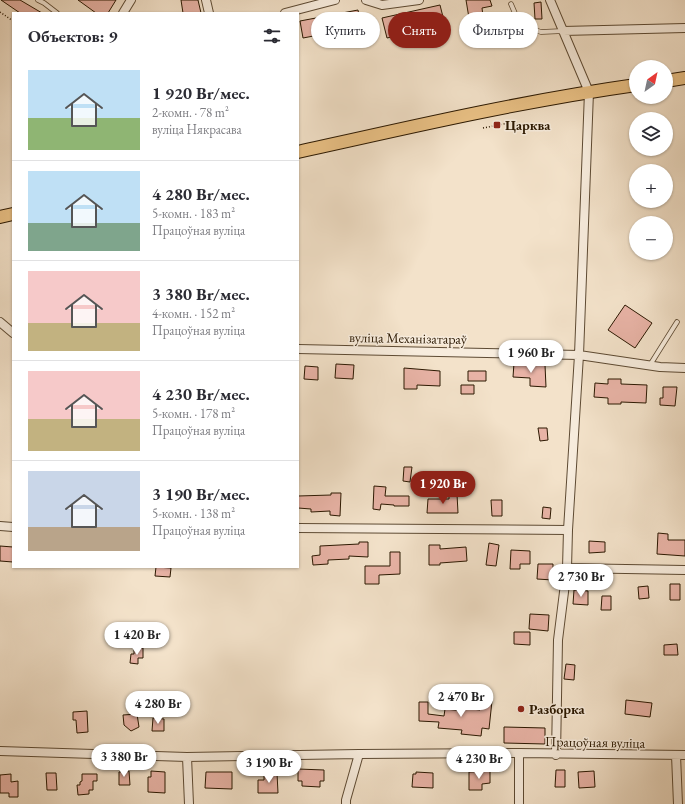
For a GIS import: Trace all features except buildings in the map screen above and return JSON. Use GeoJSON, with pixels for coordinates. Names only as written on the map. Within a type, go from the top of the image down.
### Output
{"type":"FeatureCollection","features":[{"type":"Feature","properties":{"kind":"main road"},"geometry":{"type":"LineString","coordinates":[[673,80],[685,78]]}},
{"type":"Feature","properties":{"kind":"main road"},"geometry":{"type":"LineString","coordinates":[[299,152],[397,130],[589,92],[629,86]]}},
{"type":"Feature","properties":{"kind":"main road"},"geometry":{"type":"LineString","coordinates":[[0,217],[12,214]]}},
{"type":"Feature","properties":{"kind":"street"},"geometry":{"type":"LineString","coordinates":[[124,12],[131,0]]}},
{"type":"Feature","properties":{"kind":"street"},"geometry":{"type":"LineString","coordinates":[[206,0],[209,12]]}},
{"type":"Feature","properties":{"kind":"street"},"geometry":{"type":"LineString","coordinates":[[289,12],[335,0]]}},
{"type":"Feature","properties":{"kind":"street"},"geometry":{"type":"LineString","coordinates":[[366,0],[382,5],[419,0]]}},
{"type":"Feature","properties":{"kind":"street"},"geometry":{"type":"LineString","coordinates":[[550,0],[589,92],[579,355],[567,568],[558,640],[556,755]]}},
{"type":"Feature","properties":{"kind":"street"},"geometry":{"type":"LineString","coordinates":[[563,31],[685,28]]}},
{"type":"Feature","properties":{"kind":"street"},"geometry":{"type":"LineString","coordinates":[[0,322],[12,332]]}},
{"type":"Feature","properties":{"kind":"street","name":"вуліца Механізатараў"},"geometry":{"type":"LineString","coordinates":[[299,349],[579,355],[650,365],[685,368]]}},
{"type":"Feature","properties":{"kind":"street"},"geometry":{"type":"LineString","coordinates":[[0,526],[12,527]]}},
{"type":"Feature","properties":{"kind":"street"},"geometry":{"type":"LineString","coordinates":[[299,528],[568,530]]}},
{"type":"Feature","properties":{"kind":"street"},"geometry":{"type":"LineString","coordinates":[[567,568],[685,570]]}},
{"type":"Feature","properties":{"kind":"street","name":"Працоўная вуліца"},"geometry":{"type":"LineString","coordinates":[[0,751],[187,757],[519,753],[556,755],[685,755]]}},
{"type":"Feature","properties":{"kind":"street"},"geometry":{"type":"LineString","coordinates":[[519,753],[519,804]]}},
{"type":"Feature","properties":{"kind":"street"},"geometry":{"type":"LineString","coordinates":[[346,804],[359,754]]}},
{"type":"Feature","properties":{"kind":"street"},"geometry":{"type":"LineString","coordinates":[[676,756],[678,804]]}},
{"type":"Feature","properties":{"kind":"street"},"geometry":{"type":"LineString","coordinates":[[187,757],[189,804]]}},
{"type":"Feature","properties":{"kind":"lane"},"geometry":{"type":"LineString","coordinates":[[38,0],[44,2],[55,12]]}},
{"type":"Feature","properties":{"kind":"lane"},"geometry":{"type":"LineString","coordinates":[[511,4],[520,25],[541,32],[563,31]]}},
{"type":"Feature","properties":{"kind":"lane"},"geometry":{"type":"LineString","coordinates":[[650,365],[677,322]]}},
{"type":"Feature","properties":{"kind":"path"},"geometry":{"type":"LineString","coordinates":[[0,12],[12,20]]}},
{"type":"Feature","properties":{"kind":"path"},"geometry":{"type":"LineString","coordinates":[[483,128],[509,123]]}},
{"type":"Feature","properties":{"kind":"place","name":"Царква"},"geometry":{"type":"Point","coordinates":[497,125]}},
{"type":"Feature","properties":{"kind":"place","name":"Разборка"},"geometry":{"type":"Point","coordinates":[521,709]}}]}
